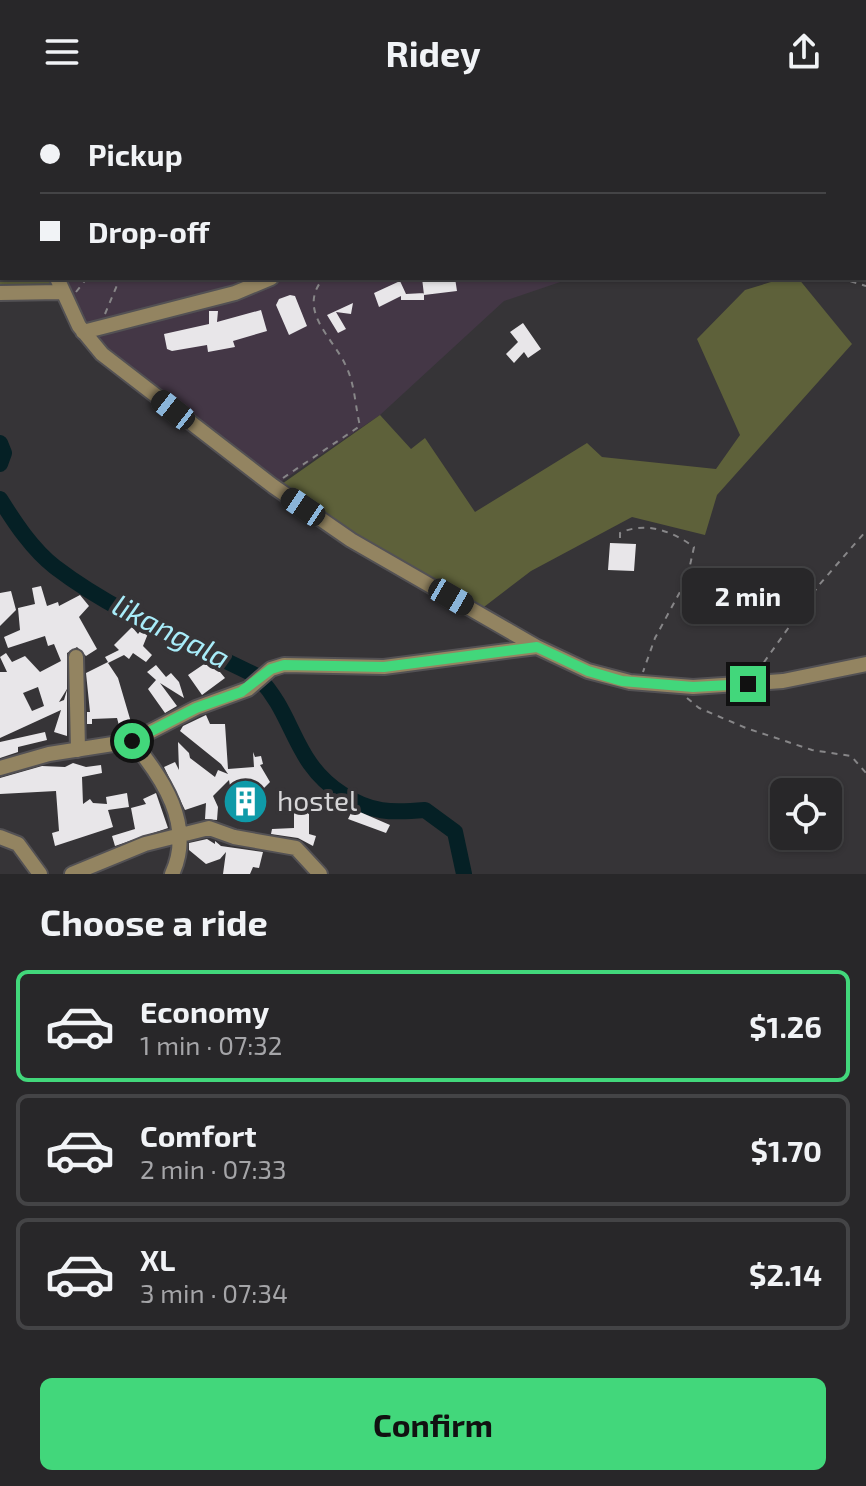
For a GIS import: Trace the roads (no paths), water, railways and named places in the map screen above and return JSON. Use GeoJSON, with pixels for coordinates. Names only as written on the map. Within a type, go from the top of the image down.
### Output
{"type":"FeatureCollection","features":[{"type":"Feature","properties":{"kind":"street"},"geometry":{"type":"LineString","coordinates":[[83,332],[235,293],[266,280]]}},
{"type":"Feature","properties":{"kind":"street"},"geometry":{"type":"LineString","coordinates":[[0,293],[61,288],[83,332],[107,359],[273,486],[360,546],[537,647],[588,671],[630,682],[677,686],[748,684],[866,664]]}},
{"type":"Feature","properties":{"kind":"street"},"geometry":{"type":"LineString","coordinates":[[0,768],[49,754],[132,741],[196,708],[241,692],[284,665],[384,667],[537,647]]}},
{"type":"Feature","properties":{"kind":"street"},"geometry":{"type":"LineString","coordinates":[[76,657],[78,750]]}},
{"type":"Feature","properties":{"kind":"street"},"geometry":{"type":"LineString","coordinates":[[132,741],[163,782],[175,811],[179,855],[172,874]]}},
{"type":"Feature","properties":{"kind":"street"},"geometry":{"type":"LineString","coordinates":[[72,874],[92,863],[177,835],[209,828],[234,837],[296,848],[320,874]]}},
{"type":"Feature","properties":{"kind":"street"},"geometry":{"type":"LineString","coordinates":[[0,837],[18,844],[40,874]]}},
{"type":"Feature","properties":{"kind":"waterway","name":"likangala"},"geometry":{"type":"LineString","coordinates":[[0,443],[4,453],[0,464]]}},
{"type":"Feature","properties":{"kind":"waterway","name":"likangala"},"geometry":{"type":"LineString","coordinates":[[0,499],[39,552],[78,583],[127,613],[257,676],[280,707],[313,768],[342,794],[362,805],[382,810],[425,810],[455,832],[464,874]]}},
{"type":"Feature","properties":{"kind":"place","name":"hostel"},"geometry":{"type":"Point","coordinates":[246,801]}}]}
